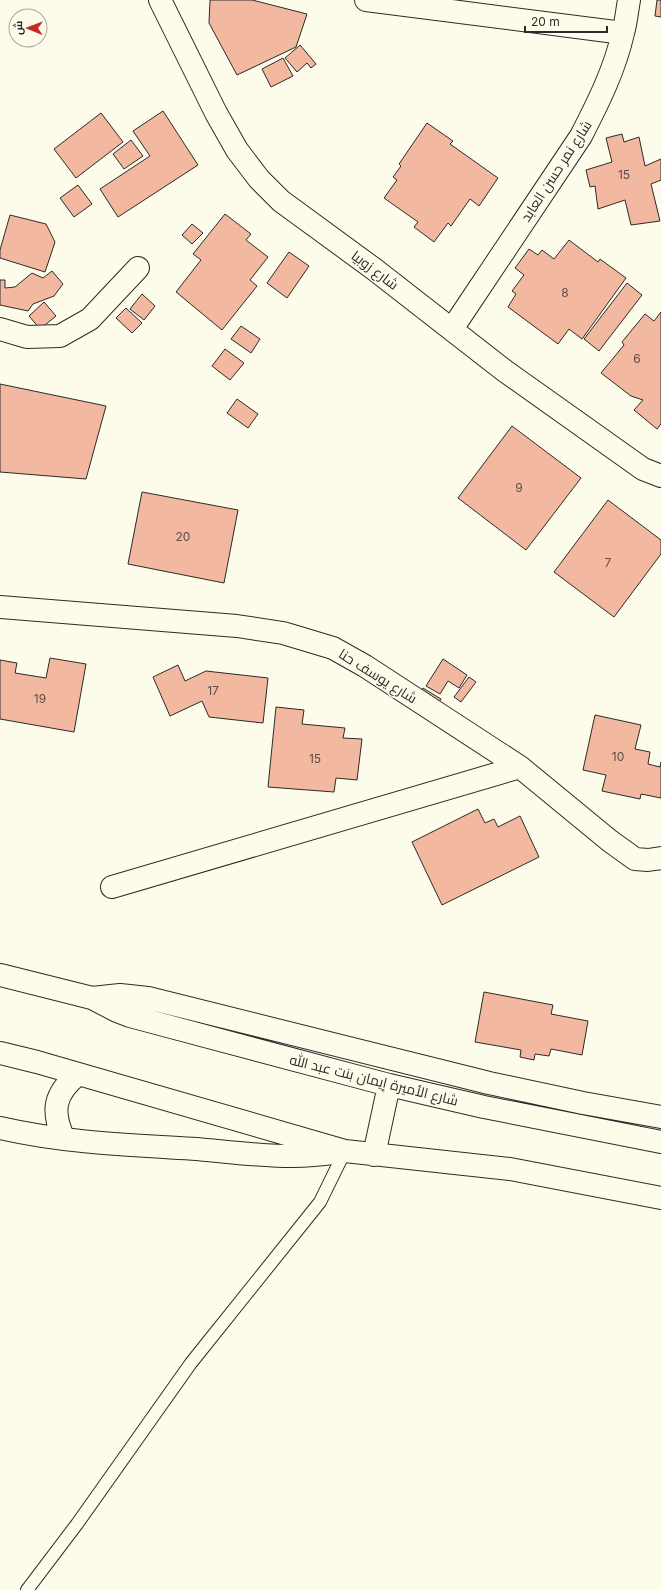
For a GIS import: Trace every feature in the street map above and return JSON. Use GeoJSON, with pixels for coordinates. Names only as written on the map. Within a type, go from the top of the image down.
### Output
{"type":"FeatureCollection","features":[{"type":"Feature","properties":{"kind":"street","name":"شارع زوبيا"},"geometry":{"type":"LineString","coordinates":[[160,0],[216,114],[237,150],[259,179],[281,201],[374,269],[505,371],[614,449],[644,469],[661,476]]}},
{"type":"Feature","properties":{"kind":"street"},"geometry":{"type":"LineString","coordinates":[[366,0],[623,33]]}},
{"type":"Feature","properties":{"kind":"street","name":"شارع نمر حسن العابد"},"geometry":{"type":"LineString","coordinates":[[452,329],[581,136],[598,103],[613,67],[623,33],[629,0]]}},
{"type":"Feature","properties":{"kind":"street"},"geometry":{"type":"LineString","coordinates":[[0,329],[27,337],[60,336],[90,319],[138,268]]}},
{"type":"Feature","properties":{"kind":"street","name":"شارع يوسف حنا"},"geometry":{"type":"LineString","coordinates":[[0,606],[237,626],[283,633],[333,648],[365,666],[520,767],[610,841],[635,859],[648,860],[661,858]]}},
{"type":"Feature","properties":{"kind":"street"},"geometry":{"type":"LineString","coordinates":[[112,887],[520,767]]}},
{"type":"Feature","properties":{"kind":"street","name":"شارع الأميرة إيمان بنت عبد الله"},"geometry":{"type":"LineString","coordinates":[[0,975],[92,998],[130,1016],[389,1085],[484,1107],[661,1142]]}},
{"type":"Feature","properties":{"kind":"street","name":"شارع الأميرة إيمان بنت عبد الله"},"geometry":{"type":"LineString","coordinates":[[92,998],[120,995],[148,998],[489,1083],[583,1103],[661,1117]]}},
{"type":"Feature","properties":{"kind":"street"},"geometry":{"type":"LineString","coordinates":[[0,1053],[345,1151],[510,1169],[661,1198]]}},
{"type":"Feature","properties":{"kind":"street"},"geometry":{"type":"LineString","coordinates":[[64,1140],[58,1126],[56,1111],[59,1096],[67,1083],[78,1074]]}},
{"type":"Feature","properties":{"kind":"street"},"geometry":{"type":"LineString","coordinates":[[374,1155],[389,1085]]}},
{"type":"Feature","properties":{"kind":"street"},"geometry":{"type":"LineString","coordinates":[[0,1128],[64,1140],[297,1156],[321,1155],[345,1151]]}},
{"type":"Feature","properties":{"kind":"lane"},"geometry":{"type":"LineString","coordinates":[[27,1590],[77,1524],[191,1363],[320,1202],[345,1151]]}},
{"type":"Feature","properties":{"kind":"building"},"geometry":{"type":"Polygon","coordinates":[[[210,0],[252,0],[307,14],[296,47],[237,75],[209,23],[210,0]]]}},
{"type":"Feature","properties":{"kind":"building"},"geometry":{"type":"Polygon","coordinates":[[[657,0],[661,0],[661,17],[655,16],[657,0]]]}},
{"type":"Feature","properties":{"kind":"building"},"geometry":{"type":"Polygon","coordinates":[[[300,45],[316,64],[311,68],[307,63],[297,72],[285,58],[300,45]]]}},
{"type":"Feature","properties":{"kind":"building"},"geometry":{"type":"Polygon","coordinates":[[[283,58],[293,76],[271,87],[262,69],[283,58]]]}},
{"type":"Feature","properties":{"kind":"building"},"geometry":{"type":"Polygon","coordinates":[[[163,111],[198,165],[118,217],[100,189],[150,156],[133,131],[163,111]]]}},
{"type":"Feature","properties":{"kind":"building"},"geometry":{"type":"Polygon","coordinates":[[[101,113],[123,142],[76,178],[54,149],[101,113]]]}},
{"type":"Feature","properties":{"kind":"building"},"geometry":{"type":"Polygon","coordinates":[[[427,123],[453,141],[450,144],[498,178],[479,206],[470,199],[451,226],[448,223],[434,242],[414,227],[418,222],[384,198],[397,180],[393,177],[401,166],[399,164],[427,123]]]}},
{"type":"Feature","properties":{"kind":"building"},"geometry":{"type":"Polygon","coordinates":[[[622,134],[624,142],[639,137],[645,166],[661,159],[661,180],[651,184],[660,221],[631,225],[625,200],[598,209],[595,186],[590,187],[586,170],[612,162],[606,138],[622,134]]]}},
{"type":"Feature","properties":{"kind":"building"},"geometry":{"type":"Polygon","coordinates":[[[131,140],[143,156],[124,169],[113,154],[131,140]]]}},
{"type":"Feature","properties":{"kind":"building"},"geometry":{"type":"Polygon","coordinates":[[[78,185],[92,204],[74,217],[60,198],[78,185]]]}},
{"type":"Feature","properties":{"kind":"building"},"geometry":{"type":"Polygon","coordinates":[[[225,214],[251,234],[246,240],[268,257],[250,280],[257,286],[222,330],[176,292],[201,260],[193,254],[225,214]]]}},
{"type":"Feature","properties":{"kind":"building"},"geometry":{"type":"Polygon","coordinates":[[[10,215],[46,224],[55,242],[45,272],[0,258],[0,250],[10,215]]]}},
{"type":"Feature","properties":{"kind":"building"},"geometry":{"type":"Polygon","coordinates":[[[192,224],[203,233],[192,244],[182,235],[192,224]]]}},
{"type":"Feature","properties":{"kind":"building"},"geometry":{"type":"Polygon","coordinates":[[[569,240],[598,262],[600,259],[626,278],[582,339],[569,329],[558,344],[508,307],[516,294],[512,291],[524,275],[515,268],[529,249],[538,255],[542,250],[554,259],[569,240]]]}},
{"type":"Feature","properties":{"kind":"building"},"geometry":{"type":"Polygon","coordinates":[[[289,252],[309,266],[287,298],[267,283],[289,252]]]}},
{"type":"Feature","properties":{"kind":"building"},"geometry":{"type":"Polygon","coordinates":[[[52,271],[63,284],[54,296],[33,304],[28,311],[0,305],[0,280],[5,280],[5,288],[15,287],[32,273],[43,278],[52,271]]]}},
{"type":"Feature","properties":{"kind":"building"},"geometry":{"type":"Polygon","coordinates":[[[627,283],[642,295],[599,351],[584,339],[627,283]]]}},
{"type":"Feature","properties":{"kind":"building"},"geometry":{"type":"Polygon","coordinates":[[[142,294],[155,306],[144,320],[130,309],[142,294]]]}},
{"type":"Feature","properties":{"kind":"building"},"geometry":{"type":"Polygon","coordinates":[[[44,302],[56,316],[40,329],[29,316],[44,302]]]}},
{"type":"Feature","properties":{"kind":"building"},"geometry":{"type":"Polygon","coordinates":[[[126,308],[142,323],[132,333],[116,318],[126,308]]]}},
{"type":"Feature","properties":{"kind":"building"},"geometry":{"type":"Polygon","coordinates":[[[661,312],[661,424],[657,429],[634,410],[643,400],[631,396],[601,373],[624,345],[622,342],[645,314],[654,321],[661,312]]]}},
{"type":"Feature","properties":{"kind":"building"},"geometry":{"type":"Polygon","coordinates":[[[241,326],[260,339],[251,353],[231,339],[241,326]]]}},
{"type":"Feature","properties":{"kind":"building"},"geometry":{"type":"Polygon","coordinates":[[[225,349],[244,363],[230,380],[212,366],[225,349]]]}},
{"type":"Feature","properties":{"kind":"building"},"geometry":{"type":"Polygon","coordinates":[[[0,384],[106,406],[86,479],[0,472],[0,384]]]}},
{"type":"Feature","properties":{"kind":"building"},"geometry":{"type":"Polygon","coordinates":[[[237,399],[258,414],[248,428],[227,413],[237,399]]]}},
{"type":"Feature","properties":{"kind":"building"},"geometry":{"type":"Polygon","coordinates":[[[512,426],[581,478],[526,550],[458,498],[512,426]]]}},
{"type":"Feature","properties":{"kind":"building"},"geometry":{"type":"Polygon","coordinates":[[[142,492],[238,510],[224,583],[128,564],[142,492]]]}},
{"type":"Feature","properties":{"kind":"building"},"geometry":{"type":"Polygon","coordinates":[[[608,500],[661,540],[661,554],[614,617],[554,572],[608,500]]]}},
{"type":"Feature","properties":{"kind":"building"},"geometry":{"type":"Polygon","coordinates":[[[50,658],[86,664],[74,732],[0,719],[0,660],[17,663],[15,673],[46,678],[50,658]]]}},
{"type":"Feature","properties":{"kind":"building"},"geometry":{"type":"Polygon","coordinates":[[[443,659],[467,675],[459,688],[448,681],[440,694],[426,686],[443,659]]]}},
{"type":"Feature","properties":{"kind":"building"},"geometry":{"type":"Polygon","coordinates":[[[178,665],[185,681],[206,671],[268,678],[263,723],[209,717],[202,701],[170,716],[153,677],[178,665]]]}},
{"type":"Feature","properties":{"kind":"building"},"geometry":{"type":"Polygon","coordinates":[[[469,677],[476,682],[461,702],[454,697],[469,677]]]}},
{"type":"Feature","properties":{"kind":"building"},"geometry":{"type":"Polygon","coordinates":[[[423,688],[441,699],[435,708],[417,696],[423,688]]]}},
{"type":"Feature","properties":{"kind":"building"},"geometry":{"type":"Polygon","coordinates":[[[276,707],[304,710],[302,724],[345,728],[343,738],[362,739],[357,780],[336,778],[334,792],[268,787],[276,707]]]}},
{"type":"Feature","properties":{"kind":"building"},"geometry":{"type":"Polygon","coordinates":[[[595,715],[641,725],[635,749],[650,752],[648,764],[660,767],[661,762],[661,798],[641,794],[640,799],[602,791],[606,775],[583,770],[595,715]]]}},
{"type":"Feature","properties":{"kind":"building"},"geometry":{"type":"Polygon","coordinates":[[[478,809],[485,823],[494,819],[498,827],[520,816],[539,857],[442,905],[412,842],[478,809]]]}},
{"type":"Feature","properties":{"kind":"building"},"geometry":{"type":"Polygon","coordinates":[[[484,992],[553,1005],[551,1014],[588,1021],[582,1055],[551,1049],[549,1056],[535,1054],[534,1060],[520,1057],[521,1050],[475,1042],[484,992]]]}}]}
